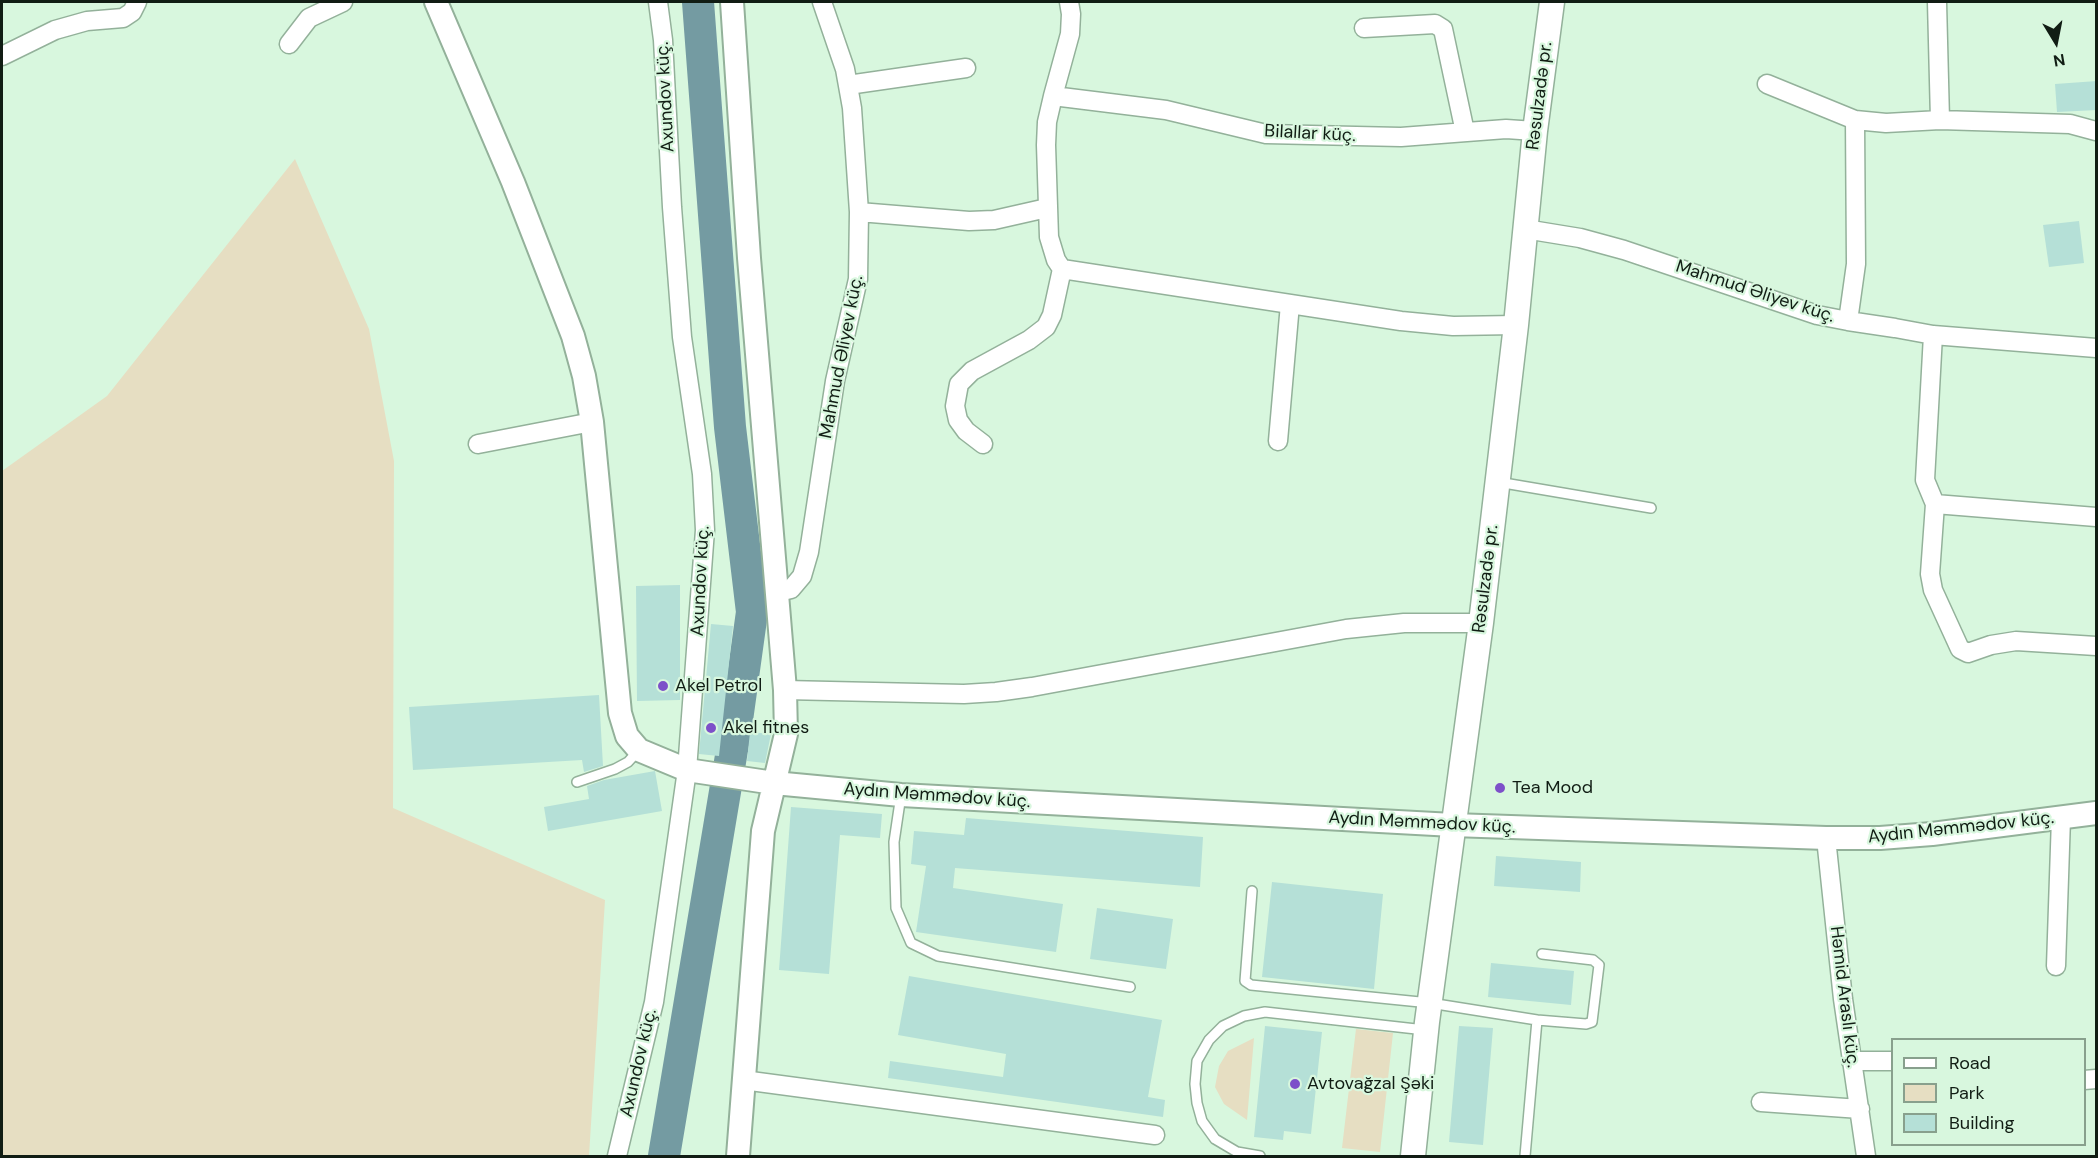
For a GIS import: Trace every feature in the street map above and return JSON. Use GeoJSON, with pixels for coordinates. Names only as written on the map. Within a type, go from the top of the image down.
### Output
{"type":"FeatureCollection","features":[{"type":"Feature","properties":{"kind":"main road","name":"Rəsulzadə pr."},"geometry":{"type":"LineString","coordinates":[[1413,1156],[1430,1003],[1498,482],[1516,325],[1534,131],[1552,2]]}},
{"type":"Feature","properties":{"kind":"street"},"geometry":{"type":"LineString","coordinates":[[2,56],[55,30],[87,21],[123,18],[132,12],[137,2]]}},
{"type":"Feature","properties":{"kind":"street"},"geometry":{"type":"LineString","coordinates":[[289,44],[309,18],[343,2]]}},
{"type":"Feature","properties":{"kind":"street"},"geometry":{"type":"LineString","coordinates":[[436,2],[559,295],[584,376],[592,423],[620,713],[627,736],[639,750]]}},
{"type":"Feature","properties":{"kind":"street","name":"Axundov küç."},"geometry":{"type":"LineString","coordinates":[[617,1156],[654,1002],[697,772],[705,530],[702,474],[682,337],[663,40],[658,2]]}},
{"type":"Feature","properties":{"kind":"street"},"geometry":{"type":"LineString","coordinates":[[732,2],[748,258],[778,592],[786,734],[762,831],[738,1156]]}},
{"type":"Feature","properties":{"kind":"street","name":"Mahmud Əliyev küç."},"geometry":{"type":"LineString","coordinates":[[778,592],[791,589],[802,576],[809,552],[835,381],[858,279],[859,212],[852,108],[848,86],[822,2]]}},
{"type":"Feature","properties":{"kind":"street"},"geometry":{"type":"LineString","coordinates":[[983,444],[966,431],[958,420],[955,406],[959,384],[972,371],[1029,340],[1046,327],[1053,315],[1062,269],[1056,260],[1049,237],[1046,146],[1047,122],[1070,34],[1069,2]]}},
{"type":"Feature","properties":{"kind":"street"},"geometry":{"type":"LineString","coordinates":[[1937,2],[1940,120]]}},
{"type":"Feature","properties":{"kind":"street"},"geometry":{"type":"LineString","coordinates":[[1364,28],[1435,24],[1443,29],[1465,132]]}},
{"type":"Feature","properties":{"kind":"street"},"geometry":{"type":"LineString","coordinates":[[2,42],[22,45]]}},
{"type":"Feature","properties":{"kind":"street"},"geometry":{"type":"LineString","coordinates":[[848,86],[966,68]]}},
{"type":"Feature","properties":{"kind":"street"},"geometry":{"type":"LineString","coordinates":[[1767,84],[1855,120],[1886,123],[1940,120],[2070,124],[2097,131]]}},
{"type":"Feature","properties":{"kind":"street","name":"Bilallar küç."},"geometry":{"type":"LineString","coordinates":[[1053,96],[1166,110],[1266,134],[1401,137],[1506,129],[1534,131]]}},
{"type":"Feature","properties":{"kind":"street"},"geometry":{"type":"LineString","coordinates":[[1848,321],[1856,264],[1855,120]]}},
{"type":"Feature","properties":{"kind":"street"},"geometry":{"type":"LineString","coordinates":[[859,212],[969,221],[994,220],[1047,208]]}},
{"type":"Feature","properties":{"kind":"street","name":"Mahmud Əliyev küç."},"geometry":{"type":"LineString","coordinates":[[1525,230],[1580,238],[1624,250],[1817,315],[1933,335],[2097,348]]}},
{"type":"Feature","properties":{"kind":"street"},"geometry":{"type":"LineString","coordinates":[[1062,269],[1432,324],[1516,325]]}},
{"type":"Feature","properties":{"kind":"street"},"geometry":{"type":"LineString","coordinates":[[1278,441],[1290,304]]}},
{"type":"Feature","properties":{"kind":"street"},"geometry":{"type":"LineString","coordinates":[[1933,335],[1925,480],[1935,504],[1930,574],[1933,590],[1960,649],[1968,653],[1991,645],[2016,641],[2097,646]]}},
{"type":"Feature","properties":{"kind":"street"},"geometry":{"type":"LineString","coordinates":[[478,444],[592,423]]}},
{"type":"Feature","properties":{"kind":"street"},"geometry":{"type":"LineString","coordinates":[[1935,504],[2097,518]]}},
{"type":"Feature","properties":{"kind":"street"},"geometry":{"type":"LineString","coordinates":[[785,690],[964,694],[996,692],[1346,629],[1404,623],[1481,623]]}},
{"type":"Feature","properties":{"kind":"street","name":"Aydın Məmmədov küç."},"geometry":{"type":"LineString","coordinates":[[639,750],[697,772],[774,783],[901,795],[1453,825],[1880,838],[1932,834],[2097,813]]}},
{"type":"Feature","properties":{"kind":"street"},"geometry":{"type":"LineString","coordinates":[[2056,966],[2061,818]]}},
{"type":"Feature","properties":{"kind":"street","name":"Həmid Araslı küç."},"geometry":{"type":"LineString","coordinates":[[1826,838],[1851,1061],[1866,1156]]}},
{"type":"Feature","properties":{"kind":"street"},"geometry":{"type":"LineString","coordinates":[[1851,1061],[1891,1061]]}},
{"type":"Feature","properties":{"kind":"street"},"geometry":{"type":"LineString","coordinates":[[743,1080],[1155,1135]]}},
{"type":"Feature","properties":{"kind":"street"},"geometry":{"type":"LineString","coordinates":[[1761,1102],[1860,1109]]}},
{"type":"Feature","properties":{"kind":"lane"},"geometry":{"type":"LineString","coordinates":[[1498,482],[1651,508]]}},
{"type":"Feature","properties":{"kind":"lane"},"geometry":{"type":"LineString","coordinates":[[577,782],[615,770],[628,762],[639,750]]}},
{"type":"Feature","properties":{"kind":"lane"},"geometry":{"type":"LineString","coordinates":[[901,795],[894,842],[896,908],[911,943],[938,956],[1130,987]]}},
{"type":"Feature","properties":{"kind":"lane"},"geometry":{"type":"LineString","coordinates":[[1252,891],[1245,981],[1251,985],[1430,1003],[1537,1020],[1586,1024],[1592,1022],[1599,965],[1593,960],[1542,954]]}},
{"type":"Feature","properties":{"kind":"lane"},"geometry":{"type":"LineString","coordinates":[[1260,1156],[1237,1152],[1215,1139],[1202,1121],[1195,1084],[1197,1061],[1209,1040],[1223,1026],[1244,1016],[1265,1012],[1427,1030]]}},
{"type":"Feature","properties":{"kind":"lane"},"geometry":{"type":"LineString","coordinates":[[1525,1156],[1537,1020]]}},
{"type":"Feature","properties":{"kind":"green space"},"geometry":{"type":"Polygon","coordinates":[[[295,159],[369,329],[394,461],[393,808],[605,900],[589,1156],[2,1156],[2,471],[107,396],[295,159]]]}},
{"type":"Feature","properties":{"kind":"green space"},"geometry":{"type":"Polygon","coordinates":[[[1356,1029],[1393,1033],[1380,1152],[1342,1148],[1356,1029]]]}},
{"type":"Feature","properties":{"kind":"green space"},"geometry":{"type":"Polygon","coordinates":[[[1254,1038],[1247,1120],[1224,1104],[1215,1087],[1219,1066],[1228,1051],[1254,1038]]]}},
{"type":"Feature","properties":{"kind":"building"},"geometry":{"type":"Polygon","coordinates":[[[2097,81],[2097,110],[2057,112],[2055,84],[2097,81]]]}},
{"type":"Feature","properties":{"kind":"building"},"geometry":{"type":"Polygon","coordinates":[[[2079,221],[2084,263],[2049,267],[2043,225],[2079,221]]]}},
{"type":"Feature","properties":{"kind":"building"},"geometry":{"type":"Polygon","coordinates":[[[680,585],[680,700],[637,701],[636,586],[680,585]]]}},
{"type":"Feature","properties":{"kind":"building"},"geometry":{"type":"Polygon","coordinates":[[[711,624],[733,626],[719,756],[699,754],[711,624]]]}},
{"type":"Feature","properties":{"kind":"building"},"geometry":{"type":"Polygon","coordinates":[[[599,695],[603,766],[584,772],[582,760],[413,770],[409,707],[599,695]]]}},
{"type":"Feature","properties":{"kind":"building"},"geometry":{"type":"Polygon","coordinates":[[[750,732],[771,734],[765,763],[747,761],[750,732]]]}},
{"type":"Feature","properties":{"kind":"building"},"geometry":{"type":"Polygon","coordinates":[[[655,771],[662,811],[548,831],[544,807],[589,799],[587,786],[604,780],[655,771]]]}},
{"type":"Feature","properties":{"kind":"building"},"geometry":{"type":"Polygon","coordinates":[[[791,807],[882,814],[880,838],[840,835],[829,974],[779,970],[791,807]]]}},
{"type":"Feature","properties":{"kind":"building"},"geometry":{"type":"Polygon","coordinates":[[[966,818],[1203,837],[1200,887],[955,868],[953,888],[1063,904],[1056,952],[916,932],[926,866],[911,864],[914,831],[964,835],[966,818]]]}},
{"type":"Feature","properties":{"kind":"building"},"geometry":{"type":"Polygon","coordinates":[[[1496,856],[1581,862],[1580,892],[1494,886],[1496,856]]]}},
{"type":"Feature","properties":{"kind":"building"},"geometry":{"type":"Polygon","coordinates":[[[1272,882],[1383,894],[1374,989],[1262,977],[1272,882]]]}},
{"type":"Feature","properties":{"kind":"building"},"geometry":{"type":"Polygon","coordinates":[[[1097,908],[1173,919],[1166,969],[1090,959],[1097,908]]]}},
{"type":"Feature","properties":{"kind":"building"},"geometry":{"type":"Polygon","coordinates":[[[1491,963],[1574,971],[1571,1005],[1488,997],[1491,963]]]}},
{"type":"Feature","properties":{"kind":"building"},"geometry":{"type":"Polygon","coordinates":[[[909,976],[1162,1020],[1148,1097],[1165,1100],[1163,1117],[888,1078],[890,1061],[1003,1077],[1006,1054],[898,1035],[909,976]]]}},
{"type":"Feature","properties":{"kind":"building"},"geometry":{"type":"Polygon","coordinates":[[[1265,1026],[1322,1032],[1311,1134],[1284,1131],[1283,1140],[1254,1137],[1265,1026]]]}},
{"type":"Feature","properties":{"kind":"building"},"geometry":{"type":"Polygon","coordinates":[[[1459,1026],[1493,1028],[1483,1145],[1449,1142],[1459,1026]]]}},
{"type":"Feature","properties":{"kind":"waterway"},"geometry":{"type":"LineString","coordinates":[[664,1156],[737,720],[752,612],[730,427],[698,2]]}},
{"type":"Feature","properties":{"kind":"place","name":"Akel Petrol"},"geometry":{"type":"Point","coordinates":[663,686]}},
{"type":"Feature","properties":{"kind":"place","name":"Akel fitnes"},"geometry":{"type":"Point","coordinates":[711,728]}},
{"type":"Feature","properties":{"kind":"place","name":"Tea Mood"},"geometry":{"type":"Point","coordinates":[1500,788]}},
{"type":"Feature","properties":{"kind":"place","name":"Avtovağzal Şəki"},"geometry":{"type":"Point","coordinates":[1295,1084]}}]}
